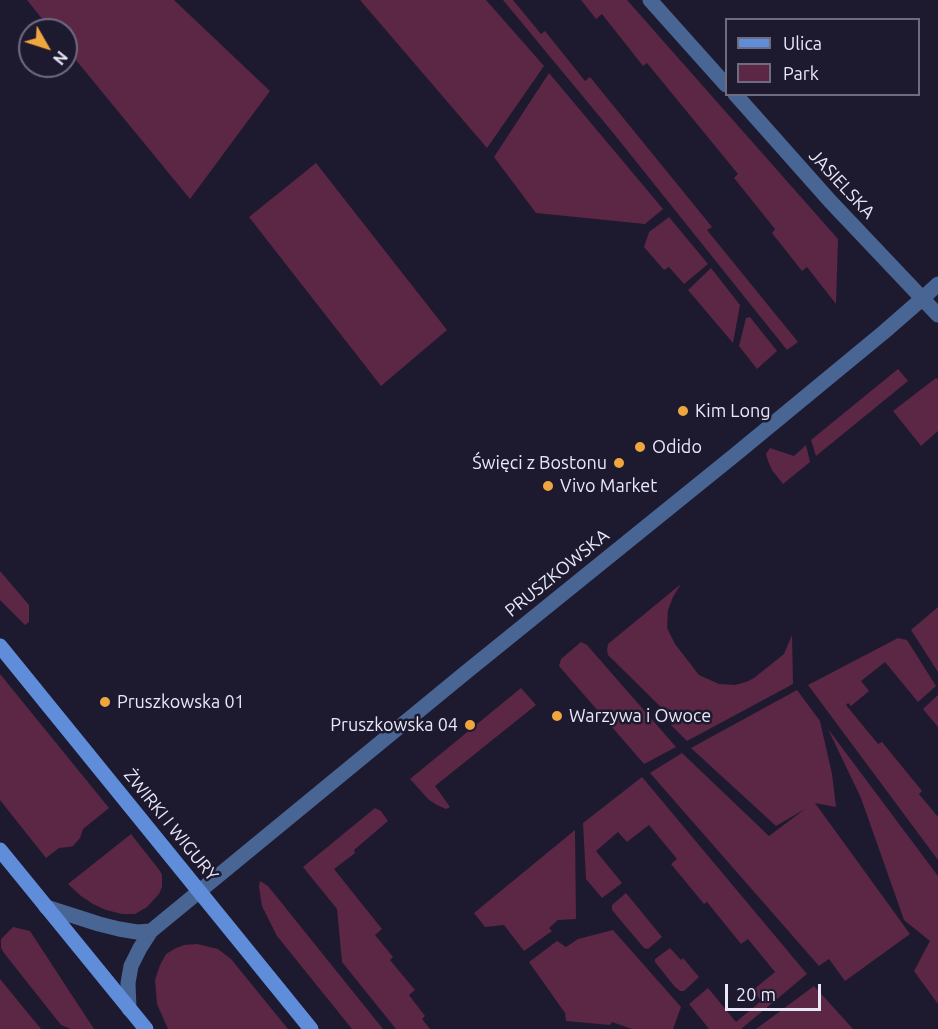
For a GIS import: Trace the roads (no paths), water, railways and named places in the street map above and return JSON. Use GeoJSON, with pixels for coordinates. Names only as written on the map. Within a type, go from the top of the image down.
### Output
{"type":"FeatureCollection","features":[{"type":"Feature","properties":{"kind":"main road","name":"ŻWIRKI I WIGURY"},"geometry":{"type":"LineString","coordinates":[[0,646],[311,1029]]}},
{"type":"Feature","properties":{"kind":"main road"},"geometry":{"type":"LineString","coordinates":[[0,850],[146,1029]]}},
{"type":"Feature","properties":{"kind":"street"},"geometry":{"type":"LineString","coordinates":[[650,0],[725,84]]}},
{"type":"Feature","properties":{"kind":"street","name":"JASIELSKA"},"geometry":{"type":"LineString","coordinates":[[737,96],[830,201],[938,315]]}},
{"type":"Feature","properties":{"kind":"street","name":"PRUSZKOWSKA"},"geometry":{"type":"LineString","coordinates":[[129,1009],[128,983],[131,966],[151,931],[736,454],[938,284]]}},
{"type":"Feature","properties":{"kind":"street"},"geometry":{"type":"LineString","coordinates":[[46,906],[119,929],[137,932],[151,931]]}},
{"type":"Feature","properties":{"kind":"place","name":"Kim Long"},"geometry":{"type":"Point","coordinates":[683,411]}},
{"type":"Feature","properties":{"kind":"place","name":"Odido"},"geometry":{"type":"Point","coordinates":[640,447]}},
{"type":"Feature","properties":{"kind":"place","name":"Święci z Bostonu"},"geometry":{"type":"Point","coordinates":[619,463]}},
{"type":"Feature","properties":{"kind":"place","name":"Vivo Market"},"geometry":{"type":"Point","coordinates":[548,486]}},
{"type":"Feature","properties":{"kind":"place","name":"Pruszkowska 01"},"geometry":{"type":"Point","coordinates":[105,702]}},
{"type":"Feature","properties":{"kind":"place","name":"Warzywa i Owoce"},"geometry":{"type":"Point","coordinates":[557,716]}},
{"type":"Feature","properties":{"kind":"place","name":"Pruszkowska 04"},"geometry":{"type":"Point","coordinates":[470,725]}}]}
